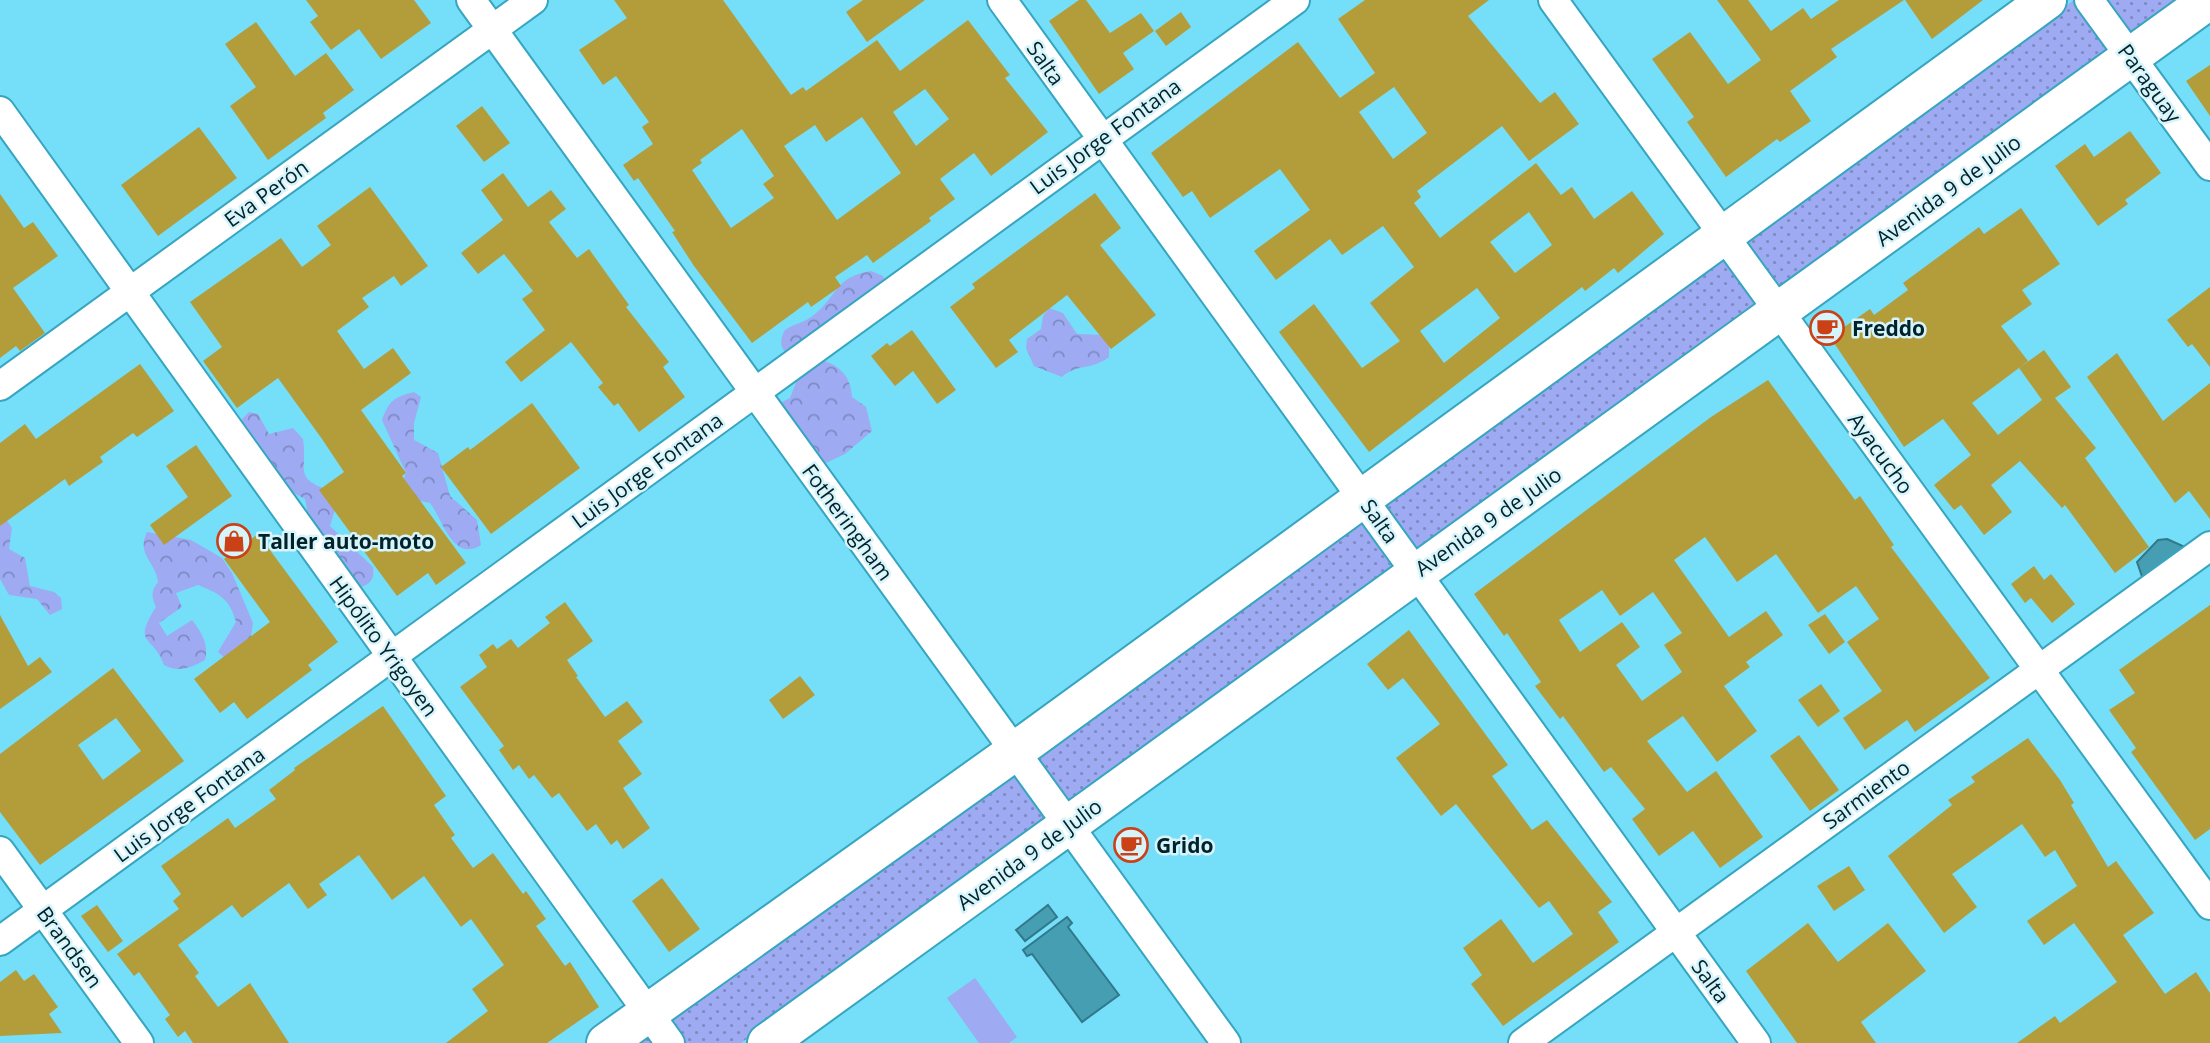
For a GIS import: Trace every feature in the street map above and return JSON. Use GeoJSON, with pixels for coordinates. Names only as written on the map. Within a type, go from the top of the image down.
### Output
{"type":"FeatureCollection","features":[{"type":"Feature","properties":{"kind":"main road"},"geometry":{"type":"LineString","coordinates":[[606,1043],[1014,752],[2046,0]]}},
{"type":"Feature","properties":{"kind":"main road","name":"Avenida 9 de Julio"},"geometry":{"type":"LineString","coordinates":[[767,1043],[1417,571],[1780,313],[2209,0]]}},
{"type":"Feature","properties":{"kind":"street","name":"Fotheringham"},"geometry":{"type":"LineString","coordinates":[[471,0],[1226,1043]]}},
{"type":"Feature","properties":{"kind":"street","name":"Eva Perón"},"geometry":{"type":"LineString","coordinates":[[0,386],[533,0]]}},
{"type":"Feature","properties":{"kind":"street","name":"Salta"},"geometry":{"type":"LineString","coordinates":[[1002,0],[1364,497],[1756,1043]]}},
{"type":"Feature","properties":{"kind":"street","name":"Luis Jorge Fontana"},"geometry":{"type":"LineString","coordinates":[[0,941],[1295,0]]}},
{"type":"Feature","properties":{"kind":"street","name":"Ayacucho"},"geometry":{"type":"LineString","coordinates":[[1553,0],[2210,905]]}},
{"type":"Feature","properties":{"kind":"street","name":"Paraguay"},"geometry":{"type":"LineString","coordinates":[[2089,0],[2210,166]]}},
{"type":"Feature","properties":{"kind":"street","name":"Hipólito Yrigoyen"},"geometry":{"type":"LineString","coordinates":[[0,111],[131,290],[391,657],[650,1011],[670,1043]]}},
{"type":"Feature","properties":{"kind":"street","name":"Sarmiento"},"geometry":{"type":"LineString","coordinates":[[1523,1043],[2210,546]]}},
{"type":"Feature","properties":{"kind":"street","name":"Brandsen"},"geometry":{"type":"LineString","coordinates":[[0,851],[139,1043]]}},
{"type":"Feature","properties":{"kind":"green space"},"geometry":{"type":"Polygon","coordinates":[[[2074,0],[2186,0],[741,1043],[629,1043],[2074,0]]]}},
{"type":"Feature","properties":{"kind":"green space"},"geometry":{"type":"Polygon","coordinates":[[[871,271],[883,276],[888,288],[788,355],[781,343],[785,330],[815,314],[844,282],[871,271]]]}},
{"type":"Feature","properties":{"kind":"green space"},"geometry":{"type":"Polygon","coordinates":[[[1049,308],[1063,313],[1077,334],[1103,335],[1109,341],[1109,357],[1096,364],[1073,370],[1062,377],[1034,366],[1026,348],[1027,339],[1041,329],[1043,316],[1049,308]]]}},
{"type":"Feature","properties":{"kind":"green space"},"geometry":{"type":"Polygon","coordinates":[[[821,360],[834,365],[847,378],[852,397],[866,407],[872,431],[845,454],[817,467],[781,412],[782,402],[790,398],[797,380],[821,360]]]}},
{"type":"Feature","properties":{"kind":"green space"},"geometry":{"type":"Polygon","coordinates":[[[414,392],[421,397],[414,423],[414,440],[438,453],[450,496],[477,520],[481,545],[471,549],[456,544],[430,503],[421,501],[393,505],[406,473],[382,420],[393,401],[414,392]]]}},
{"type":"Feature","properties":{"kind":"green space"},"geometry":{"type":"Polygon","coordinates":[[[249,412],[258,414],[269,434],[293,428],[303,439],[306,477],[331,491],[336,506],[330,526],[373,567],[373,578],[368,584],[361,587],[352,584],[303,534],[308,514],[305,499],[289,490],[240,434],[242,419],[249,412]]]}},
{"type":"Feature","properties":{"kind":"green space"},"geometry":{"type":"Polygon","coordinates":[[[0,511],[12,528],[9,549],[25,558],[30,586],[54,592],[61,598],[62,609],[50,615],[37,599],[9,595],[0,579],[0,511]]]}},
{"type":"Feature","properties":{"kind":"green space"},"geometry":{"type":"Polygon","coordinates":[[[147,532],[191,540],[222,558],[232,573],[253,623],[249,649],[225,658],[218,652],[236,622],[223,598],[198,585],[176,593],[182,607],[159,623],[167,636],[192,620],[204,639],[205,660],[184,668],[174,669],[164,665],[145,635],[145,628],[156,607],[153,594],[158,582],[145,553],[144,540],[147,532]]]}},
{"type":"Feature","properties":{"kind":"green space"},"geometry":{"type":"Polygon","coordinates":[[[975,978],[1017,1037],[1009,1043],[979,1043],[947,998],[975,978]]]}},
{"type":"Feature","properties":{"kind":"shaded area"},"geometry":{"type":"Polygon","coordinates":[[[2167,539],[2185,547],[2146,588],[2137,562],[2158,540],[2167,539]]]}},
{"type":"Feature","properties":{"kind":"shaded area"},"geometry":{"type":"Polygon","coordinates":[[[1048,905],[1057,917],[1025,941],[1016,930],[1048,905]]]}},
{"type":"Feature","properties":{"kind":"shaded area"},"geometry":{"type":"Polygon","coordinates":[[[1067,917],[1072,923],[1068,927],[1119,995],[1082,1022],[1032,954],[1027,956],[1023,950],[1067,917]]]}},
{"type":"Feature","properties":{"kind":"building"},"geometry":{"type":"Polygon","coordinates":[[[306,0],[414,0],[431,23],[381,59],[359,29],[331,50],[310,22],[318,16],[306,0]]]}},
{"type":"Feature","properties":{"kind":"building"},"geometry":{"type":"Polygon","coordinates":[[[614,0],[723,0],[791,95],[803,87],[806,91],[877,40],[900,71],[968,20],[1010,75],[1005,78],[1048,132],[991,176],[974,153],[940,179],[955,199],[929,218],[931,221],[873,263],[867,255],[835,277],[841,286],[811,307],[808,302],[752,343],[694,266],[672,232],[675,231],[638,178],[634,181],[623,165],[653,144],[642,127],[649,122],[616,76],[603,85],[579,50],[627,18],[614,0]],[[925,89],[893,112],[916,146],[949,119],[925,89]],[[862,117],[826,142],[815,125],[784,146],[837,220],[901,173],[862,117]],[[742,129],[700,160],[702,163],[692,170],[731,228],[774,198],[763,184],[774,176],[742,129]]]}},
{"type":"Feature","properties":{"kind":"building"},"geometry":{"type":"Polygon","coordinates":[[[863,0],[925,0],[867,42],[846,12],[863,0]]]}},
{"type":"Feature","properties":{"kind":"building"},"geometry":{"type":"Polygon","coordinates":[[[1079,0],[1086,0],[1110,33],[1141,13],[1154,31],[1123,53],[1134,69],[1099,94],[1049,21],[1079,0]]]}},
{"type":"Feature","properties":{"kind":"building"},"geometry":{"type":"Polygon","coordinates":[[[1365,0],[1489,0],[1468,16],[1540,103],[1555,92],[1579,124],[1529,161],[1502,126],[1417,191],[1421,197],[1414,203],[1440,238],[1536,163],[1561,195],[1572,187],[1594,219],[1632,191],[1664,234],[1618,273],[1614,268],[1585,291],[1582,287],[1369,452],[1279,332],[1314,304],[1362,368],[1400,341],[1370,303],[1414,267],[1383,226],[1342,255],[1330,239],[1276,280],[1254,251],[1310,210],[1280,169],[1210,218],[1192,191],[1183,197],[1151,153],[1298,42],[1340,98],[1375,73],[1338,19],[1365,0]],[[1394,87],[1359,112],[1393,159],[1427,133],[1394,87]],[[1529,212],[1490,242],[1515,273],[1552,245],[1529,212]],[[1477,288],[1420,331],[1444,363],[1500,318],[1477,288]]]}},
{"type":"Feature","properties":{"kind":"building"},"geometry":{"type":"Polygon","coordinates":[[[1717,0],[1748,0],[1771,31],[1803,8],[1811,19],[1839,0],[1904,0],[1831,49],[1837,57],[1790,91],[1811,121],[1780,142],[1777,139],[1726,177],[1687,122],[1694,117],[1652,59],[1690,32],[1728,84],[1761,60],[1717,0]]]}},
{"type":"Feature","properties":{"kind":"building"},"geometry":{"type":"Polygon","coordinates":[[[1905,0],[1983,0],[1932,39],[1905,0]]]}},
{"type":"Feature","properties":{"kind":"building"},"geometry":{"type":"Polygon","coordinates":[[[1181,12],[1191,27],[1166,46],[1155,31],[1181,12]]]}},
{"type":"Feature","properties":{"kind":"building"},"geometry":{"type":"Polygon","coordinates":[[[256,22],[295,76],[326,53],[354,90],[323,113],[326,118],[268,160],[230,106],[256,87],[225,44],[256,22]]]}},
{"type":"Feature","properties":{"kind":"building"},"geometry":{"type":"Polygon","coordinates":[[[2210,65],[2210,116],[2186,81],[2210,65]]]}},
{"type":"Feature","properties":{"kind":"building"},"geometry":{"type":"Polygon","coordinates":[[[482,106],[510,143],[484,162],[456,126],[482,106]]]}},
{"type":"Feature","properties":{"kind":"building"},"geometry":{"type":"Polygon","coordinates":[[[199,127],[237,178],[158,236],[121,185],[199,127]]]}},
{"type":"Feature","properties":{"kind":"building"},"geometry":{"type":"Polygon","coordinates":[[[2130,131],[2161,173],[2125,200],[2128,204],[2098,226],[2055,166],[2085,144],[2094,157],[2130,131]]]}},
{"type":"Feature","properties":{"kind":"building"},"geometry":{"type":"Polygon","coordinates":[[[503,173],[528,207],[551,190],[566,209],[549,222],[577,258],[589,249],[629,305],[626,307],[669,362],[663,367],[685,397],[639,432],[618,403],[614,406],[598,387],[603,383],[571,342],[521,382],[505,362],[545,330],[522,299],[533,291],[504,254],[478,274],[461,253],[503,220],[481,190],[503,173]]]}},
{"type":"Feature","properties":{"kind":"building"},"geometry":{"type":"Polygon","coordinates":[[[370,187],[428,266],[401,286],[394,276],[362,298],[369,307],[337,331],[364,369],[393,348],[411,373],[361,410],[406,473],[402,476],[466,563],[436,585],[428,573],[397,596],[319,490],[344,472],[322,439],[278,378],[237,408],[203,361],[222,347],[190,302],[281,238],[302,267],[331,245],[317,226],[370,187]]]}},
{"type":"Feature","properties":{"kind":"building"},"geometry":{"type":"Polygon","coordinates":[[[1095,193],[1121,228],[1100,245],[1156,315],[1111,349],[1067,295],[1009,340],[1018,352],[996,368],[950,307],[975,288],[972,284],[1095,193]]]}},
{"type":"Feature","properties":{"kind":"building"},"geometry":{"type":"Polygon","coordinates":[[[0,194],[24,228],[33,222],[58,256],[13,288],[45,333],[20,351],[16,346],[0,358],[0,194]]]}},
{"type":"Feature","properties":{"kind":"building"},"geometry":{"type":"Polygon","coordinates":[[[2021,208],[2060,264],[2022,290],[2032,304],[2001,326],[2028,361],[2019,368],[2044,350],[2071,387],[2055,398],[2096,448],[2085,458],[2149,547],[2115,573],[2065,505],[2062,508],[2020,461],[1991,485],[2012,512],[1984,535],[1961,505],[1954,510],[1934,485],[1971,455],[1943,419],[1904,447],[1830,337],[1870,309],[1874,315],[1908,290],[1903,283],[1979,227],[1984,234],[2021,208]],[[2019,368],[1972,403],[1998,435],[2042,400],[2019,368]]]}},
{"type":"Feature","properties":{"kind":"building"},"geometry":{"type":"Polygon","coordinates":[[[2210,287],[2210,367],[2192,344],[2188,347],[2167,320],[2210,287]]]}},
{"type":"Feature","properties":{"kind":"building"},"geometry":{"type":"Polygon","coordinates":[[[912,330],[956,390],[937,404],[913,371],[895,386],[871,356],[887,343],[890,346],[912,330]]]}},
{"type":"Feature","properties":{"kind":"building"},"geometry":{"type":"Polygon","coordinates":[[[2117,353],[2163,421],[2210,383],[2210,519],[2189,491],[2175,503],[2087,377],[2117,353]]]}},
{"type":"Feature","properties":{"kind":"building"},"geometry":{"type":"Polygon","coordinates":[[[140,364],[174,411],[137,437],[133,433],[100,457],[103,462],[69,486],[65,479],[0,526],[0,443],[25,424],[36,439],[140,364]]]}},
{"type":"Feature","properties":{"kind":"building"},"geometry":{"type":"Polygon","coordinates":[[[1768,380],[1855,500],[1860,496],[1894,545],[1891,547],[1990,678],[1915,732],[1907,720],[1865,750],[1843,718],[1882,691],[1847,642],[1879,619],[1856,586],[1818,613],[1776,554],[1737,582],[1705,537],[1674,560],[1729,637],[1766,611],[1783,635],[1746,662],[1750,667],[1724,686],[1757,731],[1717,762],[1683,716],[1647,741],[1687,792],[1716,771],[1763,837],[1720,868],[1693,831],[1659,856],[1632,819],[1645,809],[1611,767],[1604,772],[1563,716],[1560,719],[1535,686],[1541,682],[1507,633],[1504,636],[1474,594],[1711,417],[1768,380]],[[1602,590],[1559,620],[1580,652],[1622,622],[1640,647],[1616,665],[1642,701],[1682,672],[1664,645],[1682,633],[1653,592],[1620,616],[1602,590]]]}},
{"type":"Feature","properties":{"kind":"building"},"geometry":{"type":"Polygon","coordinates":[[[532,403],[580,468],[491,534],[441,467],[468,447],[470,450],[532,403]]]}},
{"type":"Feature","properties":{"kind":"building"},"geometry":{"type":"Polygon","coordinates":[[[196,445],[232,496],[164,545],[150,525],[188,497],[166,466],[196,445]]]}},
{"type":"Feature","properties":{"kind":"building"},"geometry":{"type":"Polygon","coordinates":[[[258,534],[338,642],[308,665],[312,670],[247,719],[234,702],[220,713],[194,679],[270,622],[224,559],[258,534]]]}},
{"type":"Feature","properties":{"kind":"building"},"geometry":{"type":"Polygon","coordinates":[[[2034,566],[2044,580],[2051,574],[2075,604],[2052,623],[2031,598],[2025,603],[2011,584],[2034,566]]]}},
{"type":"Feature","properties":{"kind":"building"},"geometry":{"type":"Polygon","coordinates":[[[565,602],[593,641],[567,660],[578,676],[576,677],[605,717],[627,701],[643,722],[618,741],[642,774],[623,788],[650,828],[623,849],[617,840],[611,845],[596,824],[587,831],[559,793],[552,798],[534,775],[529,779],[519,765],[513,770],[499,750],[504,746],[460,687],[487,667],[479,655],[493,644],[497,649],[511,639],[518,648],[550,623],[545,617],[565,602]]]}},
{"type":"Feature","properties":{"kind":"building"},"geometry":{"type":"Polygon","coordinates":[[[2210,605],[2210,829],[2195,840],[2131,752],[2136,748],[2109,710],[2135,693],[2119,670],[2210,605]]]}},
{"type":"Feature","properties":{"kind":"building"},"geometry":{"type":"Polygon","coordinates":[[[1825,614],[1845,642],[1829,654],[1808,625],[1825,614]]]}},
{"type":"Feature","properties":{"kind":"building"},"geometry":{"type":"Polygon","coordinates":[[[0,615],[28,666],[40,657],[52,672],[0,709],[0,615]]]}},
{"type":"Feature","properties":{"kind":"building"},"geometry":{"type":"Polygon","coordinates":[[[1409,630],[1508,765],[1492,776],[1532,830],[1547,820],[1612,902],[1598,912],[1619,942],[1503,1026],[1471,984],[1482,975],[1463,948],[1501,919],[1533,963],[1573,934],[1549,901],[1539,908],[1456,804],[1441,816],[1396,758],[1440,724],[1403,678],[1388,690],[1367,664],[1409,630]]]}},
{"type":"Feature","properties":{"kind":"building"},"geometry":{"type":"Polygon","coordinates":[[[113,668],[184,761],[40,865],[0,812],[0,754],[113,668]],[[116,718],[78,745],[103,780],[141,751],[116,718]]]}},
{"type":"Feature","properties":{"kind":"building"},"geometry":{"type":"Polygon","coordinates":[[[800,676],[815,695],[783,719],[769,700],[800,676]]]}},
{"type":"Feature","properties":{"kind":"building"},"geometry":{"type":"Polygon","coordinates":[[[1821,684],[1840,711],[1818,727],[1798,700],[1821,684]]]}},
{"type":"Feature","properties":{"kind":"building"},"geometry":{"type":"Polygon","coordinates":[[[383,706],[446,796],[434,805],[455,835],[451,838],[473,868],[493,853],[523,894],[526,891],[546,919],[536,926],[565,966],[570,962],[599,1007],[547,1043],[446,1043],[488,1011],[472,989],[504,965],[471,919],[461,927],[424,876],[392,900],[359,855],[319,884],[327,895],[308,909],[289,883],[242,918],[232,905],[178,945],[199,973],[195,976],[218,1007],[250,983],[289,1043],[193,1043],[185,1031],[178,1037],[165,1019],[170,1015],[139,972],[134,976],[117,954],[179,909],[173,901],[181,894],[161,866],[228,818],[235,828],[276,799],[269,790],[295,770],[294,768],[383,706]]]}},
{"type":"Feature","properties":{"kind":"building"},"geometry":{"type":"Polygon","coordinates":[[[1799,735],[1839,790],[1810,811],[1770,756],[1799,735]]]}},
{"type":"Feature","properties":{"kind":"building"},"geometry":{"type":"Polygon","coordinates":[[[2028,738],[2060,780],[2074,803],[2071,805],[2108,867],[2116,861],[2154,913],[2123,935],[2165,994],[2196,972],[2210,993],[2210,1043],[2017,1043],[2055,1016],[2060,1023],[2117,982],[2074,923],[2044,945],[2027,921],[2077,886],[2055,850],[2045,857],[2022,824],[1952,874],[1977,907],[1944,933],[1888,856],[1952,805],[1948,800],[1975,782],[1971,777],[2028,738]]]}},
{"type":"Feature","properties":{"kind":"building"},"geometry":{"type":"Polygon","coordinates":[[[1849,866],[1865,890],[1834,911],[1817,886],[1849,866]]]}},
{"type":"Feature","properties":{"kind":"building"},"geometry":{"type":"Polygon","coordinates":[[[662,878],[700,929],[669,952],[632,901],[662,878]]]}},
{"type":"Feature","properties":{"kind":"building"},"geometry":{"type":"Polygon","coordinates":[[[97,905],[123,941],[108,952],[81,916],[97,905]]]}},
{"type":"Feature","properties":{"kind":"building"},"geometry":{"type":"Polygon","coordinates":[[[1808,923],[1838,962],[1888,923],[1926,971],[1861,1022],[1876,1043],[1797,1043],[1746,971],[1808,923]]]}},
{"type":"Feature","properties":{"kind":"building"},"geometry":{"type":"Polygon","coordinates":[[[16,970],[24,981],[34,974],[58,1007],[49,1014],[62,1033],[0,1036],[0,982],[16,970]]]}},
{"type":"Feature","properties":{"kind":"place","name":"Freddo"},"geometry":{"type":"Point","coordinates":[1827,328]}},
{"type":"Feature","properties":{"kind":"place","name":"Taller auto-moto"},"geometry":{"type":"Point","coordinates":[234,541]}},
{"type":"Feature","properties":{"kind":"place","name":"Grido"},"geometry":{"type":"Point","coordinates":[1131,845]}}]}
